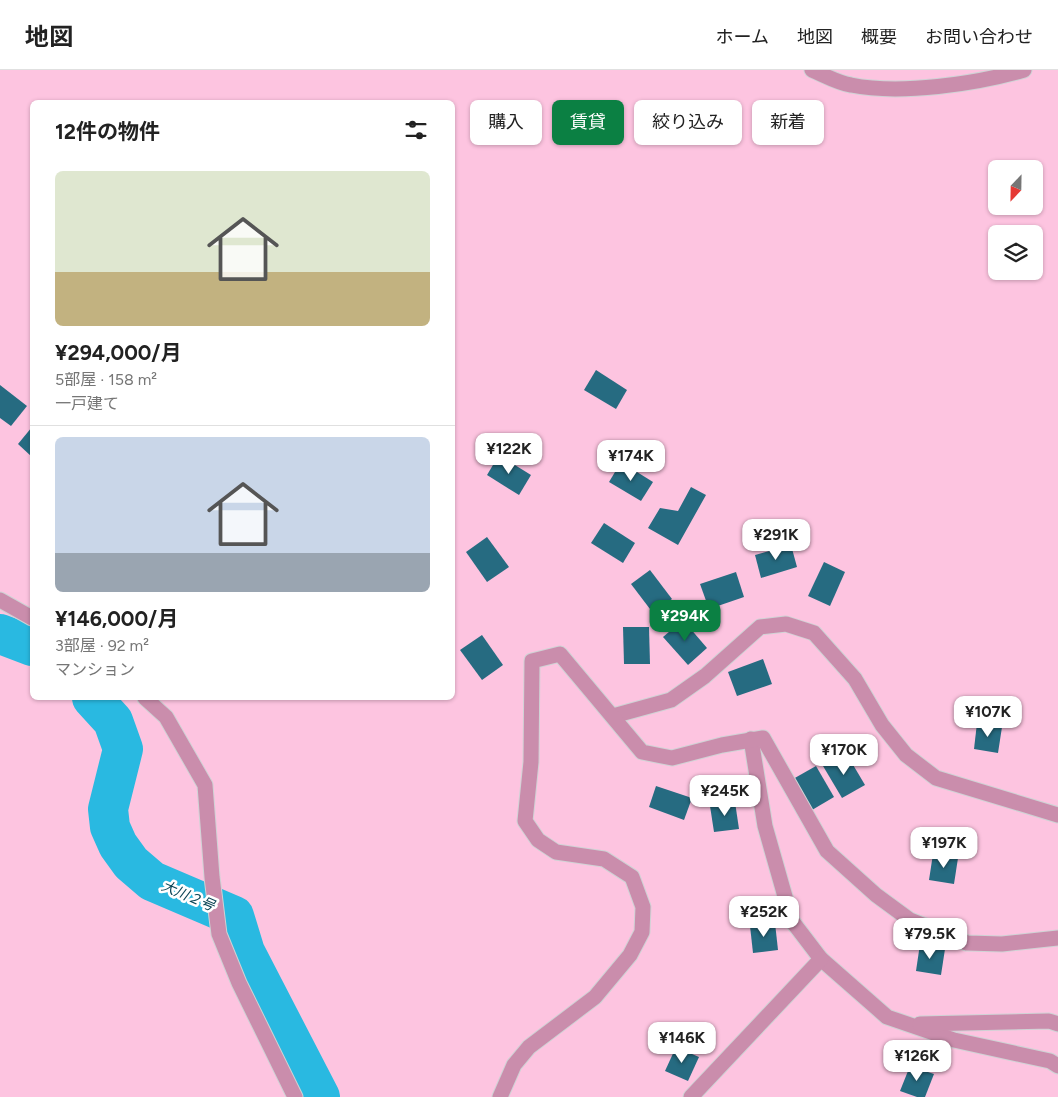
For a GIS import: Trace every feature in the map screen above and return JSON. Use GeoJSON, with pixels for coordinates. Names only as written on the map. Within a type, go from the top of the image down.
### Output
{"type":"FeatureCollection","features":[{"type":"Feature","properties":{"kind":"street"},"geometry":{"type":"LineString","coordinates":[[812,70],[849,85],[876,89],[932,88],[1024,70]]}},
{"type":"Feature","properties":{"kind":"street"},"geometry":{"type":"LineString","coordinates":[[0,600],[30,617]]}},
{"type":"Feature","properties":{"kind":"street"},"geometry":{"type":"LineString","coordinates":[[613,716],[671,700],[706,676],[760,627],[786,624],[814,633],[855,679],[882,725],[906,755],[936,778],[999,799],[1058,814]]}},
{"type":"Feature","properties":{"kind":"street"},"geometry":{"type":"LineString","coordinates":[[500,1097],[514,1065],[530,1047],[595,997],[630,955],[642,932],[643,907],[632,877],[604,859],[556,852],[538,840],[525,821],[531,762],[532,661],[560,654],[642,752],[672,758],[751,739],[763,738],[827,851],[876,895],[910,920],[967,943],[1002,944],[1058,938]]}},
{"type":"Feature","properties":{"kind":"street"},"geometry":{"type":"LineString","coordinates":[[147,700],[166,717],[204,785],[219,934],[239,983],[295,1097]]}},
{"type":"Feature","properties":{"kind":"street"},"geometry":{"type":"LineString","coordinates":[[751,739],[764,826],[792,921],[821,959],[887,1017],[913,1024],[954,1040],[1050,1061],[1058,1066]]}},
{"type":"Feature","properties":{"kind":"street"},"geometry":{"type":"LineString","coordinates":[[691,1097],[821,959]]}},
{"type":"Feature","properties":{"kind":"street"},"geometry":{"type":"LineString","coordinates":[[913,1024],[1049,1022],[1058,1024]]}},
{"type":"Feature","properties":{"kind":"shaded area"},"geometry":{"type":"Polygon","coordinates":[[[0,70],[1058,70],[1058,1097],[0,1097],[0,70]]]}},
{"type":"Feature","properties":{"kind":"building"},"geometry":{"type":"Polygon","coordinates":[[[596,370],[627,390],[616,409],[584,390],[596,370]]]}},
{"type":"Feature","properties":{"kind":"building"},"geometry":{"type":"Polygon","coordinates":[[[0,385],[27,406],[11,426],[0,418],[0,385]]]}},
{"type":"Feature","properties":{"kind":"building"},"geometry":{"type":"Polygon","coordinates":[[[30,429],[30,455],[18,444],[30,429]]]}},
{"type":"Feature","properties":{"kind":"building"},"geometry":{"type":"Polygon","coordinates":[[[499,455],[531,475],[519,495],[487,475],[499,455]]]}},
{"type":"Feature","properties":{"kind":"building"},"geometry":{"type":"Polygon","coordinates":[[[621,462],[653,482],[641,501],[609,482],[621,462]]]}},
{"type":"Feature","properties":{"kind":"building"},"geometry":{"type":"Polygon","coordinates":[[[691,487],[706,495],[678,545],[648,528],[660,508],[678,511],[691,487]]]}},
{"type":"Feature","properties":{"kind":"building"},"geometry":{"type":"Polygon","coordinates":[[[604,523],[635,543],[623,563],[591,543],[604,523]]]}},
{"type":"Feature","properties":{"kind":"building"},"geometry":{"type":"Polygon","coordinates":[[[487,537],[509,567],[487,582],[466,552],[487,537]]]}},
{"type":"Feature","properties":{"kind":"building"},"geometry":{"type":"Polygon","coordinates":[[[791,545],[797,567],[761,578],[755,555],[791,545]]]}},
{"type":"Feature","properties":{"kind":"building"},"geometry":{"type":"Polygon","coordinates":[[[824,562],[845,572],[830,606],[808,596],[824,562]]]}},
{"type":"Feature","properties":{"kind":"building"},"geometry":{"type":"Polygon","coordinates":[[[650,570],[672,599],[653,613],[631,584],[650,570]]]}},
{"type":"Feature","properties":{"kind":"building"},"geometry":{"type":"Polygon","coordinates":[[[736,572],[744,597],[709,609],[700,584],[736,572]]]}},
{"type":"Feature","properties":{"kind":"building"},"geometry":{"type":"Polygon","coordinates":[[[683,620],[707,648],[688,665],[663,637],[683,620]]]}},
{"type":"Feature","properties":{"kind":"building"},"geometry":{"type":"Polygon","coordinates":[[[623,627],[649,627],[650,664],[624,664],[623,627]]]}},
{"type":"Feature","properties":{"kind":"building"},"geometry":{"type":"Polygon","coordinates":[[[482,635],[503,665],[482,680],[460,650],[482,635]]]}},
{"type":"Feature","properties":{"kind":"building"},"geometry":{"type":"Polygon","coordinates":[[[763,659],[772,684],[737,696],[728,672],[763,659]]]}},
{"type":"Feature","properties":{"kind":"building"},"geometry":{"type":"Polygon","coordinates":[[[977,723],[1002,727],[998,753],[974,749],[977,723]]]}},
{"type":"Feature","properties":{"kind":"building"},"geometry":{"type":"Polygon","coordinates":[[[846,753],[865,785],[842,798],[823,766],[846,753]]]}},
{"type":"Feature","properties":{"kind":"building"},"geometry":{"type":"Polygon","coordinates":[[[816,766],[834,797],[812,810],[793,779],[816,766]]]}},
{"type":"Feature","properties":{"kind":"building"},"geometry":{"type":"Polygon","coordinates":[[[656,786],[692,798],[684,820],[649,807],[656,786]]]}},
{"type":"Feature","properties":{"kind":"building"},"geometry":{"type":"Polygon","coordinates":[[[735,802],[739,829],[714,832],[710,806],[735,802]]]}},
{"type":"Feature","properties":{"kind":"building"},"geometry":{"type":"Polygon","coordinates":[[[933,854],[958,858],[954,884],[929,880],[933,854]]]}},
{"type":"Feature","properties":{"kind":"building"},"geometry":{"type":"Polygon","coordinates":[[[775,923],[778,950],[753,953],[750,926],[775,923]]]}},
{"type":"Feature","properties":{"kind":"building"},"geometry":{"type":"Polygon","coordinates":[[[920,944],[945,949],[941,975],[916,971],[920,944]]]}},
{"type":"Feature","properties":{"kind":"building"},"geometry":{"type":"Polygon","coordinates":[[[676,1047],[699,1057],[688,1081],[665,1071],[676,1047]]]}},
{"type":"Feature","properties":{"kind":"building"},"geometry":{"type":"Polygon","coordinates":[[[910,1066],[934,1074],[925,1097],[917,1097],[900,1091],[910,1066]]]}},
{"type":"Feature","properties":{"kind":"waterway","name":"大川２号"},"geometry":{"type":"LineString","coordinates":[[0,634],[30,645]]}},
{"type":"Feature","properties":{"kind":"waterway","name":"大川２号"},"geometry":{"type":"LineString","coordinates":[[94,700],[113,721],[123,749],[108,809],[110,827],[118,845],[131,863],[152,881],[234,916],[245,952],[320,1097]]}}]}
